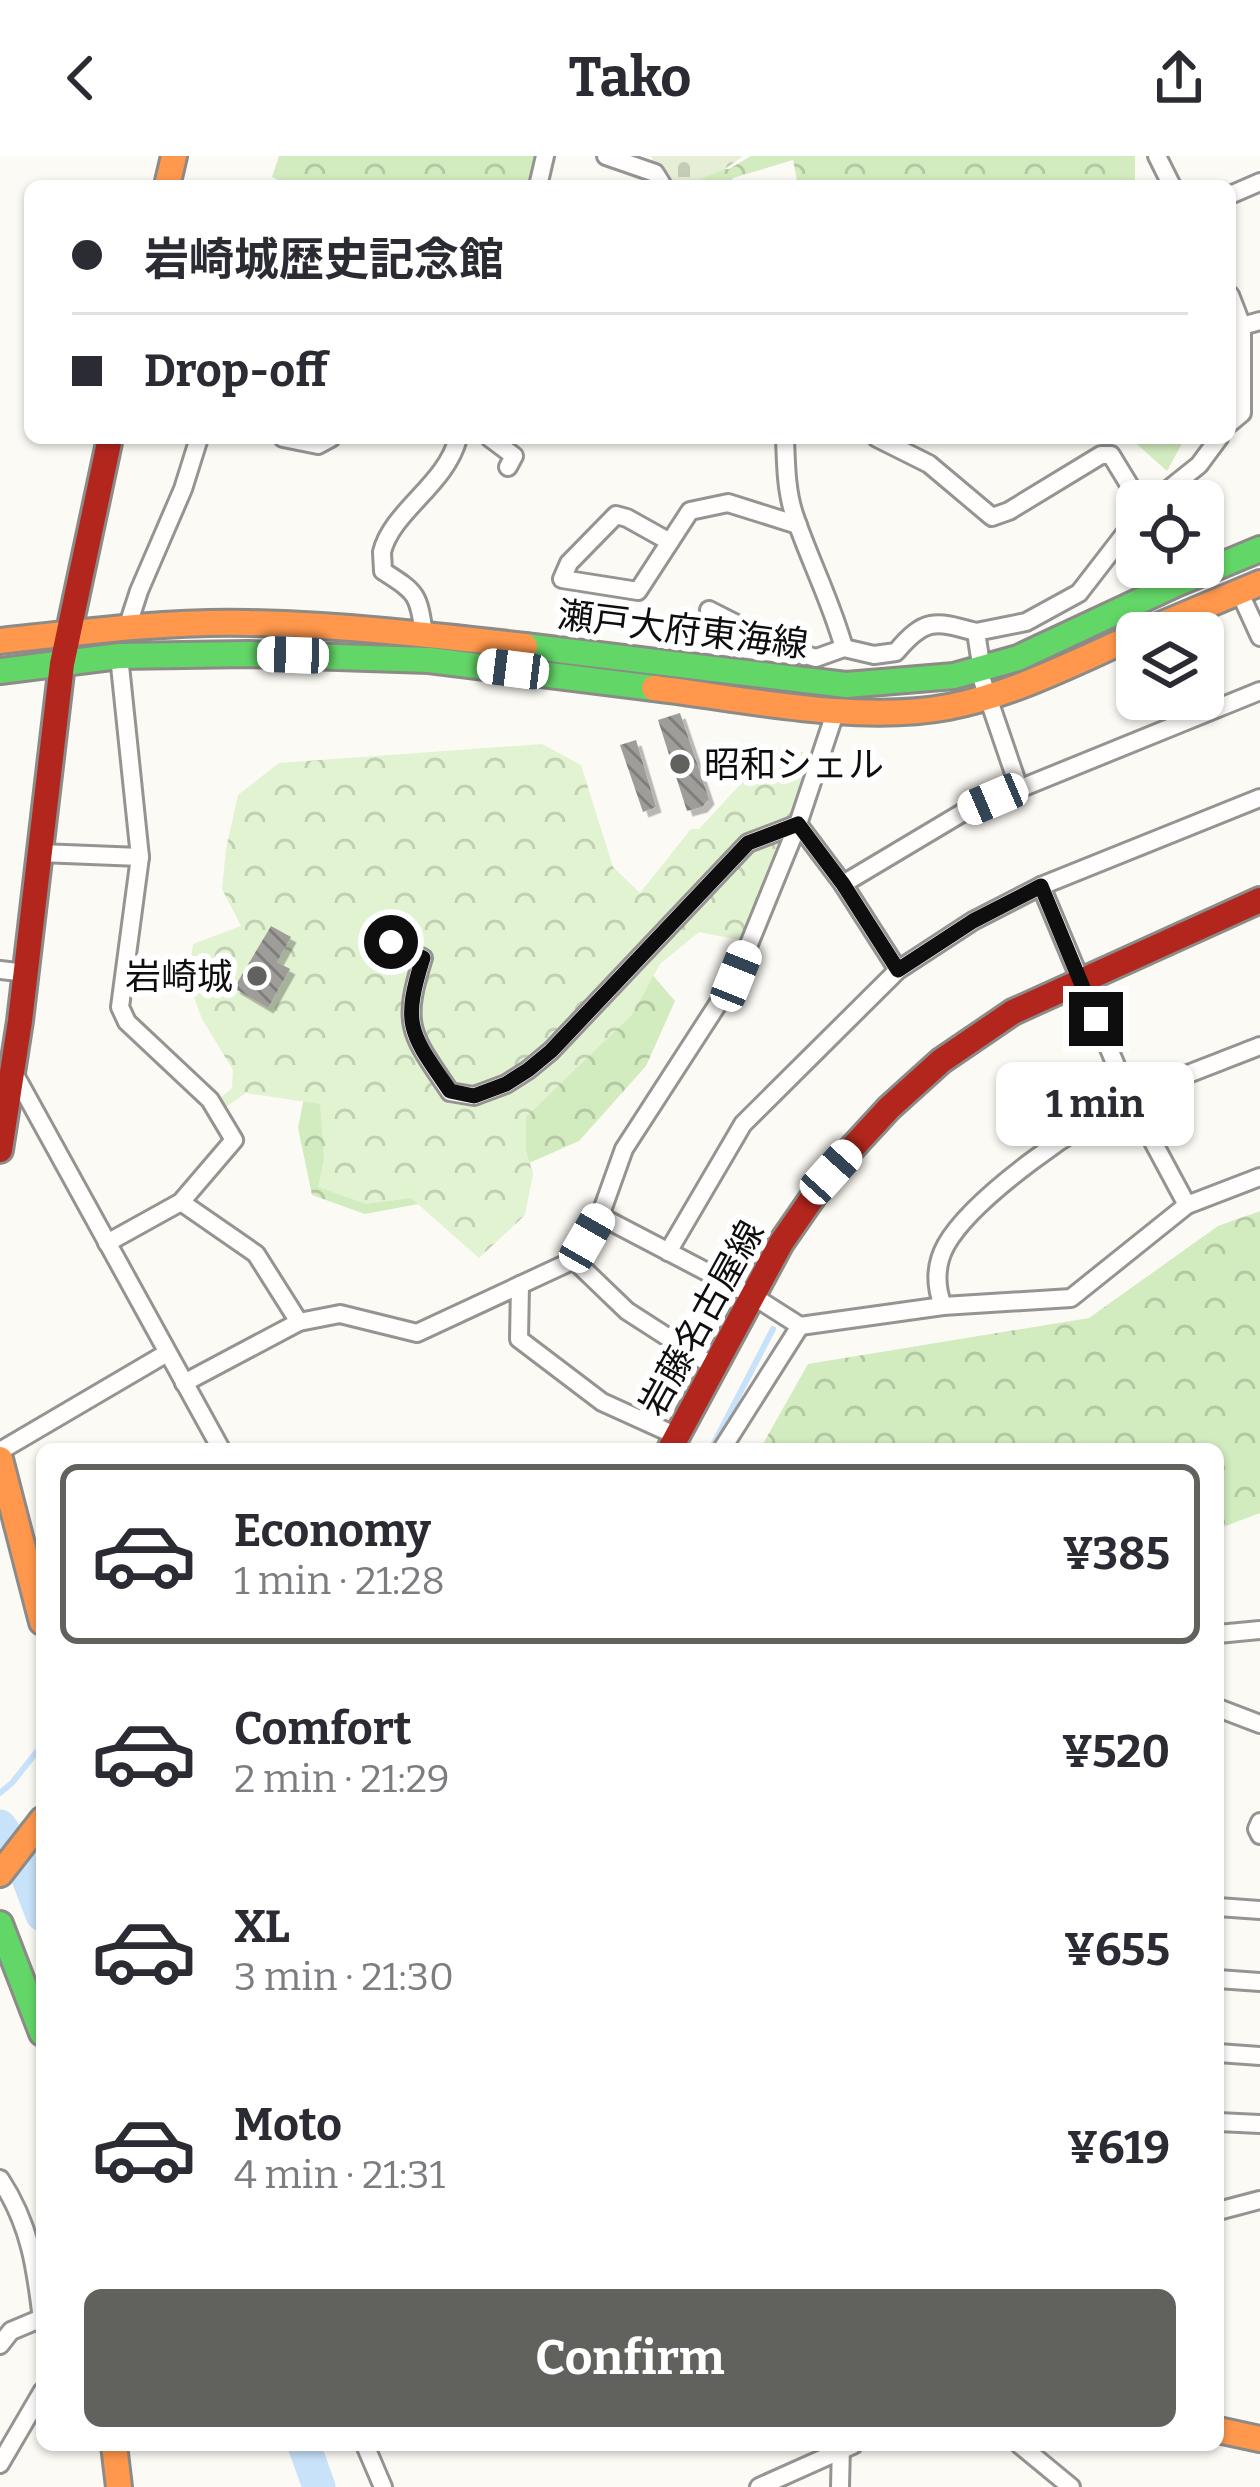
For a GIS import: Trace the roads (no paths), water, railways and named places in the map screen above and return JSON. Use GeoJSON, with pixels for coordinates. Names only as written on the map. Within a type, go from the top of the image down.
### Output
{"type":"FeatureCollection","features":[{"type":"Feature","properties":{"kind":"main road"},"geometry":{"type":"LineString","coordinates":[[0,1150],[14,1072],[62,664],[109,444]]}},
{"type":"Feature","properties":{"kind":"main road","name":"瀬戸大府東海線"},"geometry":{"type":"LineString","coordinates":[[1224,560],[1260,549]]}},
{"type":"Feature","properties":{"kind":"main road","name":"瀬戸大府東海線"},"geometry":{"type":"LineString","coordinates":[[1191,612],[1250,587]]}},
{"type":"Feature","properties":{"kind":"main road","name":"瀬戸大府東海線"},"geometry":{"type":"LineString","coordinates":[[0,641],[127,628],[246,623],[424,634],[846,685],[890,683],[979,670],[1018,658],[1148,588]]}},
{"type":"Feature","properties":{"kind":"main road","name":"瀬戸大府東海線"},"geometry":{"type":"LineString","coordinates":[[0,671],[119,656],[248,654],[429,660],[836,710],[893,712],[988,698],[1116,644]]}},
{"type":"Feature","properties":{"kind":"main road","name":"岩藤名古屋線"},"geometry":{"type":"LineString","coordinates":[[674,1442],[781,1243],[831,1172],[889,1108],[941,1061],[1013,1012],[1260,901]]}},
{"type":"Feature","properties":{"kind":"main road"},"geometry":{"type":"LineString","coordinates":[[0,1455],[36,1598]]}},
{"type":"Feature","properties":{"kind":"main road"},"geometry":{"type":"LineString","coordinates":[[0,1874],[36,1828]]}},
{"type":"Feature","properties":{"kind":"main road"},"geometry":{"type":"LineString","coordinates":[[0,1924],[36,2017]]}},
{"type":"Feature","properties":{"kind":"main road"},"geometry":{"type":"LineString","coordinates":[[1224,2431],[1260,2439]]}},
{"type":"Feature","properties":{"kind":"main road"},"geometry":{"type":"LineString","coordinates":[[114,2451],[117,2486]]}},
{"type":"Feature","properties":{"kind":"street"},"geometry":{"type":"LineString","coordinates":[[606,156],[655,173],[659,180]]}},
{"type":"Feature","properties":{"kind":"street"},"geometry":{"type":"LineString","coordinates":[[1244,417],[1251,323]]}},
{"type":"Feature","properties":{"kind":"street"},"geometry":{"type":"LineString","coordinates":[[127,628],[197,444]]}},
{"type":"Feature","properties":{"kind":"street"},"geometry":{"type":"LineString","coordinates":[[424,634],[420,605],[412,590],[383,572],[382,553],[396,526],[437,479],[456,444]]}},
{"type":"Feature","properties":{"kind":"street"},"geometry":{"type":"LineString","coordinates":[[498,444],[514,456],[508,467]]}},
{"type":"Feature","properties":{"kind":"street"},"geometry":{"type":"LineString","coordinates":[[785,444],[792,510],[844,648]]}},
{"type":"Feature","properties":{"kind":"street"},"geometry":{"type":"LineString","coordinates":[[889,444],[929,464],[992,518],[1101,455],[1111,455],[1126,480]]}},
{"type":"Feature","properties":{"kind":"street"},"geometry":{"type":"LineString","coordinates":[[1180,480],[1215,444]]}},
{"type":"Feature","properties":{"kind":"street"},"geometry":{"type":"LineString","coordinates":[[670,542],[616,514],[569,562],[562,579],[638,591],[690,512],[728,503],[799,525]]}},
{"type":"Feature","properties":{"kind":"street"},"geometry":{"type":"LineString","coordinates":[[709,610],[786,649],[816,658],[844,648],[874,655],[896,652],[922,628],[939,622],[976,632],[1026,622],[1079,592],[1116,545]]}},
{"type":"Feature","properties":{"kind":"street"},"geometry":{"type":"LineString","coordinates":[[1250,587],[1260,637]]}},
{"type":"Feature","properties":{"kind":"street"},"geometry":{"type":"LineString","coordinates":[[976,632],[979,670],[1019,788]]}},
{"type":"Feature","properties":{"kind":"street"},"geometry":{"type":"LineString","coordinates":[[107,1243],[181,1202],[234,1140],[210,1100],[128,1022],[120,1007],[140,857],[119,656]]}},
{"type":"Feature","properties":{"kind":"street"},"geometry":{"type":"LineString","coordinates":[[843,884],[967,810],[1260,691]]}},
{"type":"Feature","properties":{"kind":"street"},"geometry":{"type":"LineString","coordinates":[[184,1384],[298,1322],[340,1314],[418,1333],[574,1259],[600,1216],[624,1148],[736,976],[798,824],[836,710]]}},
{"type":"Feature","properties":{"kind":"street"},"geometry":{"type":"LineString","coordinates":[[668,1252],[743,1124],[898,970],[973,921],[1041,886],[1260,798]]}},
{"type":"Feature","properties":{"kind":"street"},"geometry":{"type":"LineString","coordinates":[[798,824],[898,970]]}},
{"type":"Feature","properties":{"kind":"street"},"geometry":{"type":"LineString","coordinates":[[391,942],[423,958],[411,997],[412,1030],[423,1051],[450,1091],[474,1096],[506,1084],[551,1051],[748,843],[798,824]]}},
{"type":"Feature","properties":{"kind":"street"},"geometry":{"type":"LineString","coordinates":[[40,853],[140,857]]}},
{"type":"Feature","properties":{"kind":"street"},"geometry":{"type":"LineString","coordinates":[[1041,886],[1130,1099],[1186,1205]]}},
{"type":"Feature","properties":{"kind":"street"},"geometry":{"type":"LineString","coordinates":[[0,970],[26,973]]}},
{"type":"Feature","properties":{"kind":"street"},"geometry":{"type":"LineString","coordinates":[[943,1306],[934,1284],[945,1247],[967,1216],[1063,1138],[1130,1099],[1260,1046]]}},
{"type":"Feature","properties":{"kind":"street"},"geometry":{"type":"LineString","coordinates":[[14,1072],[217,1443]]}},
{"type":"Feature","properties":{"kind":"street"},"geometry":{"type":"LineString","coordinates":[[600,1216],[753,1296],[800,1326],[943,1306],[1071,1298],[1186,1205],[1260,1177]]}},
{"type":"Feature","properties":{"kind":"street"},"geometry":{"type":"LineString","coordinates":[[181,1202],[256,1254],[298,1322]]}},
{"type":"Feature","properties":{"kind":"street"},"geometry":{"type":"LineString","coordinates":[[574,1259],[627,1311],[714,1367]]}},
{"type":"Feature","properties":{"kind":"street"},"geometry":{"type":"LineString","coordinates":[[520,1285],[519,1339],[602,1402],[674,1442]]}},
{"type":"Feature","properties":{"kind":"street"},"geometry":{"type":"LineString","coordinates":[[726,1443],[800,1326]]}},
{"type":"Feature","properties":{"kind":"street"},"geometry":{"type":"LineString","coordinates":[[0,1455],[167,1353]]}},
{"type":"Feature","properties":{"kind":"street"},"geometry":{"type":"LineString","coordinates":[[1224,1633],[1260,1630]]}},
{"type":"Feature","properties":{"kind":"street"},"geometry":{"type":"LineString","coordinates":[[1224,1710],[1260,1724]]}},
{"type":"Feature","properties":{"kind":"street"},"geometry":{"type":"LineString","coordinates":[[1260,1822],[1260,1835]]}},
{"type":"Feature","properties":{"kind":"street"},"geometry":{"type":"LineString","coordinates":[[1224,1907],[1260,1910]]}},
{"type":"Feature","properties":{"kind":"street"},"geometry":{"type":"LineString","coordinates":[[1224,1979],[1260,1982]]}},
{"type":"Feature","properties":{"kind":"street"},"geometry":{"type":"LineString","coordinates":[[1224,2053],[1260,2056]]}},
{"type":"Feature","properties":{"kind":"street"},"geometry":{"type":"LineString","coordinates":[[1224,2122],[1260,2124]]}},
{"type":"Feature","properties":{"kind":"street"},"geometry":{"type":"LineString","coordinates":[[0,2179],[17,2205],[36,2269]]}},
{"type":"Feature","properties":{"kind":"street"},"geometry":{"type":"LineString","coordinates":[[1224,2209],[1260,2200]]}},
{"type":"Feature","properties":{"kind":"street"},"geometry":{"type":"LineString","coordinates":[[0,2344],[10,2331],[36,2321]]}},
{"type":"Feature","properties":{"kind":"street"},"geometry":{"type":"LineString","coordinates":[[0,2464],[36,2402]]}},
{"type":"Feature","properties":{"kind":"street"},"geometry":{"type":"LineString","coordinates":[[368,2451],[383,2487]]}},
{"type":"Feature","properties":{"kind":"street"},"geometry":{"type":"LineString","coordinates":[[759,2487],[835,2451]]}},
{"type":"Feature","properties":{"kind":"street"},"geometry":{"type":"LineString","coordinates":[[840,2487],[844,2451]]}},
{"type":"Feature","properties":{"kind":"street"},"geometry":{"type":"LineString","coordinates":[[1027,2451],[1071,2487]]}},
{"type":"Feature","properties":{"kind":"waterway"},"geometry":{"type":"LineString","coordinates":[[714,1443],[773,1329]]}},
{"type":"Feature","properties":{"kind":"waterway"},"geometry":{"type":"LineString","coordinates":[[0,1793],[36,1753]]}},
{"type":"Feature","properties":{"kind":"waterway"},"geometry":{"type":"LineString","coordinates":[[0,1826],[18,1852],[36,1899]]}},
{"type":"Feature","properties":{"kind":"waterway"},"geometry":{"type":"LineString","coordinates":[[306,2451],[319,2487]]}},
{"type":"Feature","properties":{"kind":"place","name":"昭和シェル"},"geometry":{"type":"Point","coordinates":[680,764]}},
{"type":"Feature","properties":{"kind":"place","name":"岩崎城"},"geometry":{"type":"Point","coordinates":[257,976]}}]}
